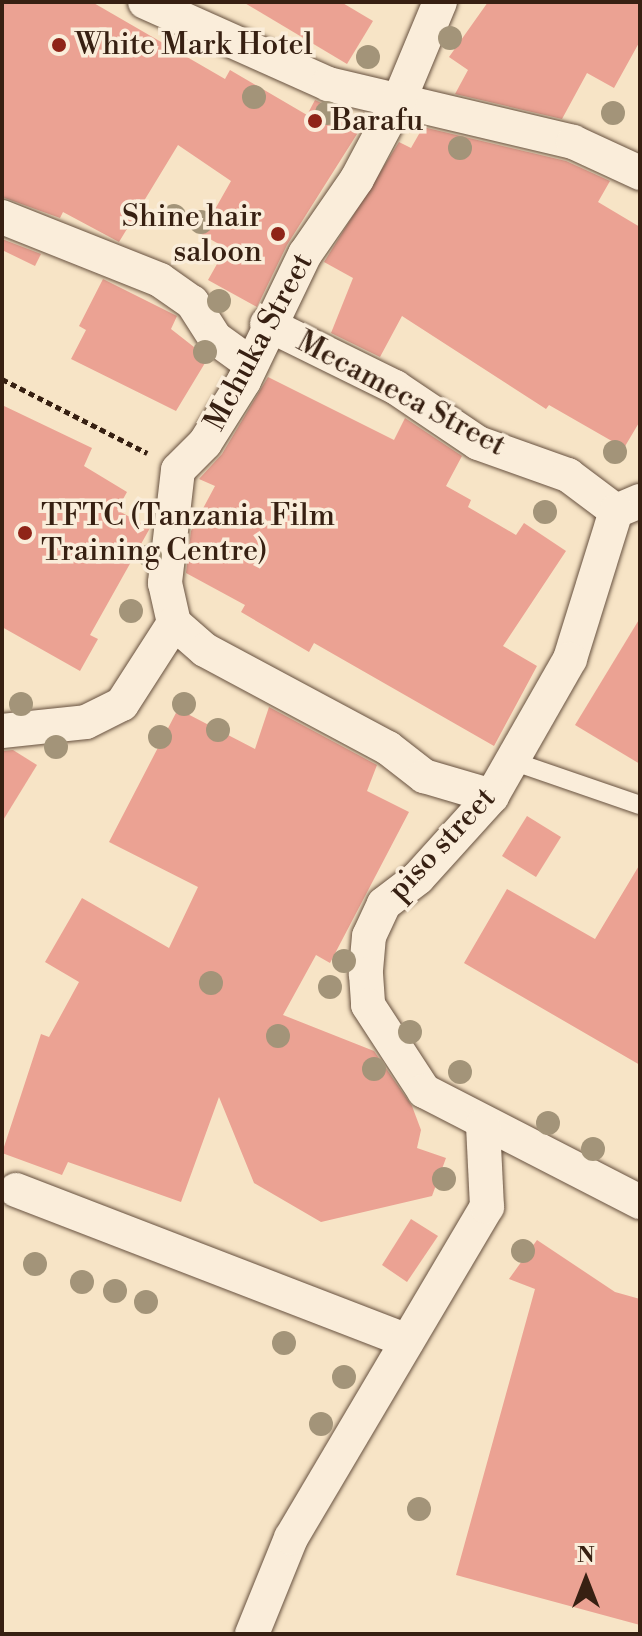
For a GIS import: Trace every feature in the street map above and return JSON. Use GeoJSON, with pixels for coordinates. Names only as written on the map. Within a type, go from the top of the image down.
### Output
{"type":"FeatureCollection","features":[{"type":"Feature","properties":{"kind":"street"},"geometry":{"type":"LineString","coordinates":[[145,2],[328,84],[400,98],[573,142],[640,173]]}},
{"type":"Feature","properties":{"kind":"street","name":"Mchuka Street"},"geometry":{"type":"LineString","coordinates":[[178,470],[205,443],[251,364],[267,324],[400,98],[440,2]]}},
{"type":"Feature","properties":{"kind":"street","name":"Mecameca Street"},"geometry":{"type":"LineString","coordinates":[[2,217],[160,280],[192,302],[215,338],[251,364]]}},
{"type":"Feature","properties":{"kind":"street","name":"Mecameca Street"},"geometry":{"type":"LineString","coordinates":[[267,324],[395,387],[478,443],[568,475],[628,506]]}},
{"type":"Feature","properties":{"kind":"street"},"geometry":{"type":"LineString","coordinates":[[178,470],[165,583],[174,623],[205,650],[388,748],[424,776],[492,796]]}},
{"type":"Feature","properties":{"kind":"street","name":"piso street"},"geometry":{"type":"LineString","coordinates":[[628,506],[570,659],[492,796],[418,878],[384,904],[369,936],[366,974],[368,1005],[424,1091],[483,1125],[640,1202]]}},
{"type":"Feature","properties":{"kind":"street"},"geometry":{"type":"LineString","coordinates":[[2,731],[86,722],[122,704],[174,623]]}},
{"type":"Feature","properties":{"kind":"street"},"geometry":{"type":"LineString","coordinates":[[252,1634],[291,1538],[487,1207],[483,1125]]}},
{"type":"Feature","properties":{"kind":"street"},"geometry":{"type":"LineString","coordinates":[[16,1190],[407,1341]]}},
{"type":"Feature","properties":{"kind":"lane"},"geometry":{"type":"LineString","coordinates":[[512,761],[640,805]]}},
{"type":"Feature","properties":{"kind":"path"},"geometry":{"type":"LineString","coordinates":[[2,379],[178,470]]}},
{"type":"Feature","properties":{"kind":"building"},"geometry":{"type":"Polygon","coordinates":[[[2,2],[92,2],[225,79],[230,70],[307,115],[315,100],[364,123],[287,245],[257,307],[208,280],[226,248],[201,234],[231,181],[178,145],[119,242],[63,212],[60,218],[2,197],[2,2]]]}},
{"type":"Feature","properties":{"kind":"building"},"geometry":{"type":"Polygon","coordinates":[[[243,2],[341,2],[373,21],[347,64],[243,2]]]}},
{"type":"Feature","properties":{"kind":"building"},"geometry":{"type":"Polygon","coordinates":[[[488,2],[640,2],[640,41],[614,88],[587,73],[562,119],[455,94],[468,70],[449,57],[488,2]]]}},
{"type":"Feature","properties":{"kind":"building"},"geometry":{"type":"Polygon","coordinates":[[[423,127],[566,161],[610,181],[598,202],[640,227],[640,421],[624,448],[549,405],[546,409],[402,316],[380,357],[331,333],[353,278],[324,262],[399,142],[411,148],[423,127]]]}},
{"type":"Feature","properties":{"kind":"building"},"geometry":{"type":"Polygon","coordinates":[[[2,239],[41,254],[35,266],[2,250],[2,239]]]}},
{"type":"Feature","properties":{"kind":"building"},"geometry":{"type":"Polygon","coordinates":[[[103,279],[177,316],[171,329],[208,358],[176,411],[71,359],[86,330],[79,326],[103,279]]]}},
{"type":"Feature","properties":{"kind":"building"},"geometry":{"type":"Polygon","coordinates":[[[268,377],[394,440],[405,418],[462,456],[446,486],[471,500],[468,507],[516,535],[524,523],[566,551],[503,646],[537,666],[494,746],[314,643],[309,652],[241,612],[245,605],[186,573],[191,531],[215,486],[199,479],[222,454],[268,377]]]}},
{"type":"Feature","properties":{"kind":"building"},"geometry":{"type":"Polygon","coordinates":[[[2,405],[92,448],[84,466],[127,492],[117,510],[150,528],[90,635],[98,639],[80,671],[2,627],[2,405]]]}},
{"type":"Feature","properties":{"kind":"building"},"geometry":{"type":"Polygon","coordinates":[[[640,618],[640,764],[575,725],[640,618]]]}},
{"type":"Feature","properties":{"kind":"building"},"geometry":{"type":"Polygon","coordinates":[[[269,707],[377,765],[367,791],[409,812],[330,963],[316,955],[283,1015],[374,1051],[412,1106],[421,1130],[417,1148],[446,1158],[432,1196],[321,1222],[254,1183],[219,1097],[181,1202],[68,1162],[62,1175],[2,1153],[41,1034],[49,1037],[79,982],[45,962],[82,898],[169,948],[198,887],[109,842],[178,709],[255,749],[269,707]]]}},
{"type":"Feature","properties":{"kind":"building"},"geometry":{"type":"Polygon","coordinates":[[[13,750],[37,765],[2,822],[2,751],[13,750]]]}},
{"type":"Feature","properties":{"kind":"building"},"geometry":{"type":"Polygon","coordinates":[[[527,816],[561,837],[536,877],[502,856],[527,816]]]}},
{"type":"Feature","properties":{"kind":"building"},"geometry":{"type":"Polygon","coordinates":[[[640,864],[640,1065],[464,963],[507,889],[595,939],[640,864]]]}},
{"type":"Feature","properties":{"kind":"building"},"geometry":{"type":"Polygon","coordinates":[[[411,1219],[438,1236],[407,1282],[382,1265],[411,1219]]]}},
{"type":"Feature","properties":{"kind":"building"},"geometry":{"type":"Polygon","coordinates":[[[537,1240],[615,1292],[640,1299],[640,1625],[456,1575],[535,1289],[509,1279],[537,1240]]]}},
{"type":"Feature","properties":{"kind":"place","name":"White Mark Hotel"},"geometry":{"type":"Point","coordinates":[59,45]}},
{"type":"Feature","properties":{"kind":"place","name":"Barafu"},"geometry":{"type":"Point","coordinates":[315,121]}},
{"type":"Feature","properties":{"kind":"place","name":"Shine hair saloon"},"geometry":{"type":"Point","coordinates":[278,234]}},
{"type":"Feature","properties":{"kind":"place","name":"TFTC (Tanzania Film Training Centre)"},"geometry":{"type":"Point","coordinates":[25,533]}}]}
